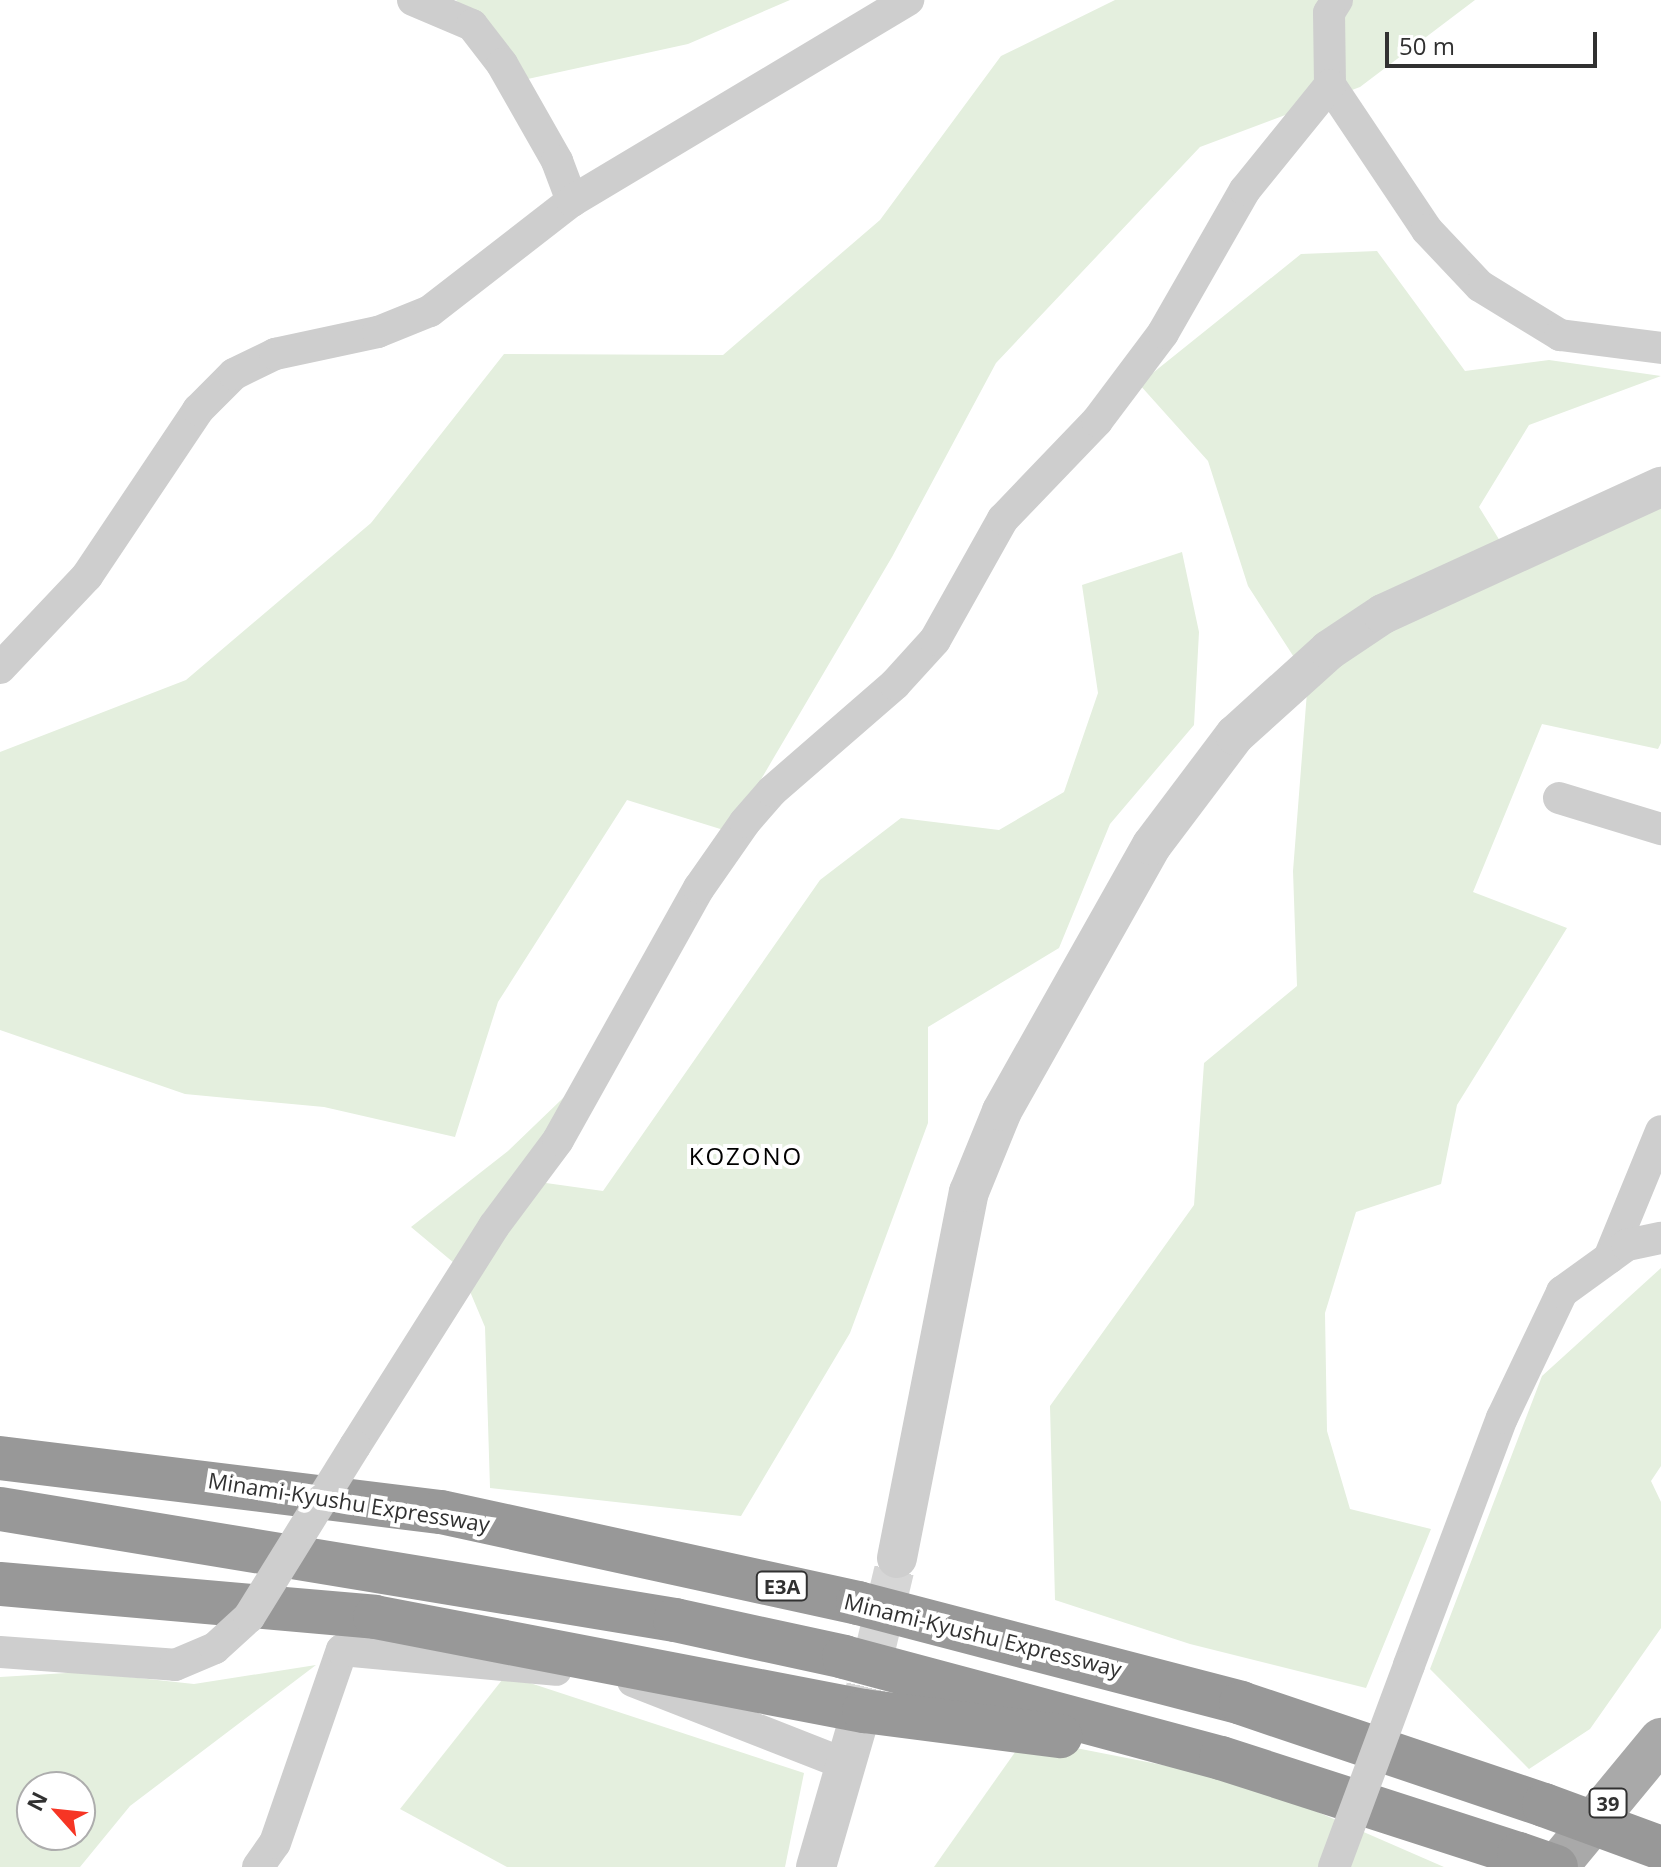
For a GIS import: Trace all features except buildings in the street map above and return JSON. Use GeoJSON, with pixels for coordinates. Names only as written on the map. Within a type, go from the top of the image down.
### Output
{"type":"FeatureCollection","features":[{"type":"Feature","properties":{"kind":"highway"},"geometry":{"type":"LineString","coordinates":[[0,1449],[166,1475]]}},
{"type":"Feature","properties":{"kind":"highway","name":"Minami-Kyushu Expressway"},"geometry":{"type":"LineString","coordinates":[[0,1458],[166,1475],[441,1512],[873,1606],[1241,1703],[1544,1805],[1661,1848]]}},
{"type":"Feature","properties":{"kind":"highway"},"geometry":{"type":"LineString","coordinates":[[0,1509],[675,1620],[859,1660],[1221,1758],[1544,1863]]}},
{"type":"Feature","properties":{"kind":"highway"},"geometry":{"type":"LineString","coordinates":[[0,1584],[375,1617],[864,1711],[1221,1758]]}},
{"type":"Feature","properties":{"kind":"main road","name":"39"},"geometry":{"type":"LineString","coordinates":[[1544,1863],[1661,1740]]}},
{"type":"Feature","properties":{"kind":"street"},"geometry":{"type":"LineString","coordinates":[[413,0],[472,25],[518,92],[557,161],[572,201]]}},
{"type":"Feature","properties":{"kind":"street"},"geometry":{"type":"LineString","coordinates":[[0,668],[87,576],[198,410],[234,374],[275,354],[378,332],[430,311],[572,201],[908,0]]}},
{"type":"Feature","properties":{"kind":"street"},"geometry":{"type":"LineString","coordinates":[[1337,0],[1329,13],[1330,85],[1427,230],[1480,286],[1560,335],[1661,348]]}},
{"type":"Feature","properties":{"kind":"street"},"geometry":{"type":"LineString","coordinates":[[0,1652],[175,1665],[215,1648],[249,1617],[494,1226],[558,1140],[699,888],[745,822],[772,791],[895,684],[935,640],[1003,519],[1097,421],[1163,333],[1245,190],[1330,85]]}},
{"type":"Feature","properties":{"kind":"street"},"geometry":{"type":"LineString","coordinates":[[897,1558],[969,1192],[1002,1111],[1152,845],[1235,735],[1329,650],[1383,614],[1661,487]]}},
{"type":"Feature","properties":{"kind":"street"},"geometry":{"type":"LineString","coordinates":[[1559,798],[1661,829]]}},
{"type":"Feature","properties":{"kind":"street"},"geometry":{"type":"LineString","coordinates":[[1609,1258],[1661,1131]]}},
{"type":"Feature","properties":{"kind":"street"},"geometry":{"type":"LineString","coordinates":[[1334,1867],[1502,1418],[1562,1292],[1627,1245],[1661,1238]]}},
{"type":"Feature","properties":{"kind":"street"},"geometry":{"type":"LineString","coordinates":[[258,1867],[275,1843],[342,1650],[621,1676],[847,1765]]}},
{"type":"Feature","properties":{"kind":"street"},"geometry":{"type":"LineString","coordinates":[[816,1867],[857,1726]]}},
{"type":"Feature","properties":{"kind":"green space"},"geometry":{"type":"Polygon","coordinates":[[[456,0],[790,0],[688,44],[523,80],[456,0]]]}},
{"type":"Feature","properties":{"kind":"green space"},"geometry":{"type":"Polygon","coordinates":[[[1115,0],[1475,0],[1360,87],[1200,147],[996,363],[892,557],[730,832],[627,800],[498,1002],[455,1137],[324,1107],[185,1094],[0,1030],[0,752],[186,680],[371,523],[504,354],[723,355],[880,220],[1001,56],[1115,0]]]}},
{"type":"Feature","properties":{"kind":"green space"},"geometry":{"type":"Polygon","coordinates":[[[1377,251],[1465,371],[1549,360],[1661,376],[1529,425],[1479,507],[1513,562],[1661,504],[1661,743],[1658,749],[1542,724],[1473,892],[1567,928],[1457,1105],[1441,1184],[1356,1212],[1325,1313],[1327,1431],[1350,1509],[1431,1529],[1366,1688],[1190,1644],[1055,1600],[1050,1406],[1194,1205],[1204,1063],[1297,986],[1293,871],[1308,679],[1248,586],[1208,461],[1139,384],[1301,254],[1377,251]]]}},
{"type":"Feature","properties":{"kind":"green space"},"geometry":{"type":"Polygon","coordinates":[[[1182,552],[1199,632],[1194,725],[1110,824],[1059,948],[928,1027],[928,1123],[850,1333],[741,1516],[490,1488],[485,1327],[460,1268],[411,1227],[508,1151],[613,1050],[546,1183],[603,1191],[820,880],[901,818],[999,830],[1064,792],[1098,693],[1082,585],[1182,552]]]}},
{"type":"Feature","properties":{"kind":"green space"},"geometry":{"type":"Polygon","coordinates":[[[1661,1268],[1661,1466],[1651,1481],[1661,1502],[1661,1628],[1590,1729],[1529,1769],[1430,1669],[1542,1376],[1661,1268]]]}},
{"type":"Feature","properties":{"kind":"green space"},"geometry":{"type":"Polygon","coordinates":[[[316,1665],[130,1806],[96,1847],[96,1771],[16,1771],[16,1851],[93,1851],[80,1867],[0,1867],[0,1677],[83,1672],[194,1684],[316,1665]]]}},
{"type":"Feature","properties":{"kind":"green space"},"geometry":{"type":"Polygon","coordinates":[[[506,1675],[804,1773],[785,1867],[507,1867],[400,1809],[506,1675]]]}},
{"type":"Feature","properties":{"kind":"green space"},"geometry":{"type":"Polygon","coordinates":[[[1025,1738],[1249,1782],[1444,1867],[934,1867],[1025,1738]]]}},
{"type":"Feature","properties":{"kind":"tunnel"},"geometry":{"type":"LineString","coordinates":[[857,1726],[897,1558]]}},
{"type":"Feature","properties":{"kind":"district","name":"KOZONO"},"geometry":{"type":"Point","coordinates":[746,1156]}}]}
